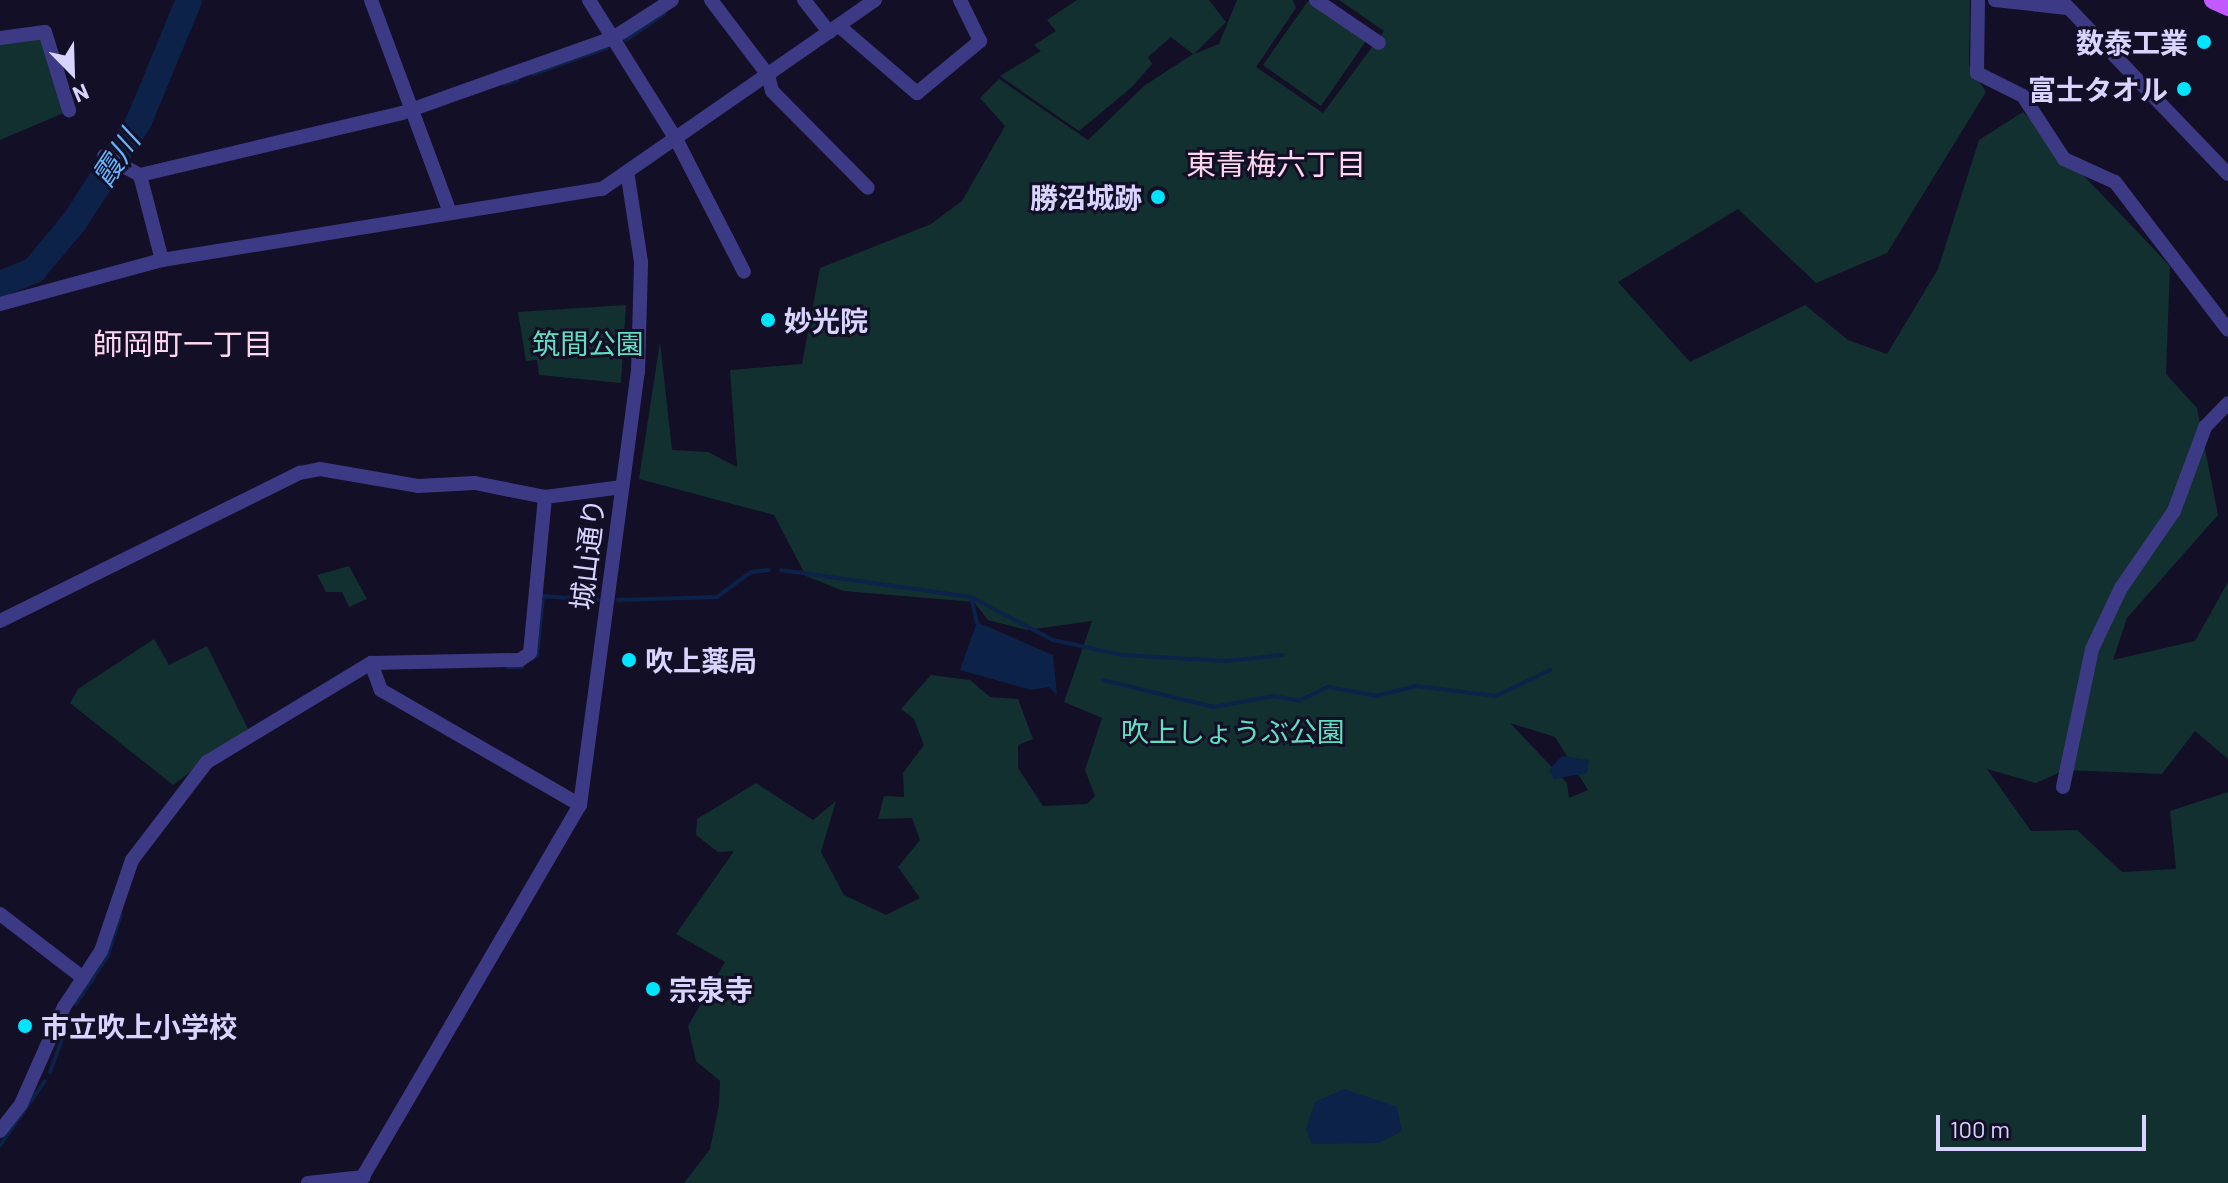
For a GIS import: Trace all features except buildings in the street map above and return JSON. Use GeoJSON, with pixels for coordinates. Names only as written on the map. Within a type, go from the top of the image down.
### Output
{"type":"FeatureCollection","features":[{"type":"Feature","properties":{"kind":"main road"},"geometry":{"type":"LineString","coordinates":[[2213,0],[2228,7]]}},
{"type":"Feature","properties":{"kind":"street"},"geometry":{"type":"LineString","coordinates":[[371,0],[450,212]]}},
{"type":"Feature","properties":{"kind":"street"},"geometry":{"type":"LineString","coordinates":[[589,0],[676,139],[744,272]]}},
{"type":"Feature","properties":{"kind":"street"},"geometry":{"type":"LineString","coordinates":[[104,156],[140,175],[411,111],[613,38],[672,0]]}},
{"type":"Feature","properties":{"kind":"street"},"geometry":{"type":"LineString","coordinates":[[711,0],[768,75],[772,91],[868,188]]}},
{"type":"Feature","properties":{"kind":"street"},"geometry":{"type":"LineString","coordinates":[[804,0],[834,29],[917,93],[980,41],[960,0]]}},
{"type":"Feature","properties":{"kind":"street"},"geometry":{"type":"LineString","coordinates":[[0,304],[162,260],[602,189],[628,177],[676,139],[875,0]]}},
{"type":"Feature","properties":{"kind":"street"},"geometry":{"type":"LineString","coordinates":[[1316,0],[1379,43]]}},
{"type":"Feature","properties":{"kind":"street"},"geometry":{"type":"LineString","coordinates":[[1978,0],[1972,48],[1977,73],[2023,96],[2064,159],[2115,182],[2228,330]]}},
{"type":"Feature","properties":{"kind":"street"},"geometry":{"type":"LineString","coordinates":[[1995,0],[2064,4],[2228,174]]}},
{"type":"Feature","properties":{"kind":"street"},"geometry":{"type":"LineString","coordinates":[[0,38],[45,32],[69,110]]}},
{"type":"Feature","properties":{"kind":"street"},"geometry":{"type":"LineString","coordinates":[[140,175],[162,260]]}},
{"type":"Feature","properties":{"kind":"street","name":"城山通り"},"geometry":{"type":"LineString","coordinates":[[362,1180],[580,805],[622,487],[641,295],[628,177]]}},
{"type":"Feature","properties":{"kind":"street"},"geometry":{"type":"LineString","coordinates":[[2063,787],[2092,649],[2121,588],[2174,511],[2205,427],[2228,403]]}},
{"type":"Feature","properties":{"kind":"street"},"geometry":{"type":"LineString","coordinates":[[0,621],[300,473],[320,469],[418,486],[475,483],[545,497],[622,487]]}},
{"type":"Feature","properties":{"kind":"street"},"geometry":{"type":"LineString","coordinates":[[0,1131],[21,1104],[83,978],[101,951],[126,871],[194,774],[371,663],[520,660],[530,653],[545,497]]}},
{"type":"Feature","properties":{"kind":"street"},"geometry":{"type":"LineString","coordinates":[[371,663],[381,690],[580,805]]}},
{"type":"Feature","properties":{"kind":"street"},"geometry":{"type":"LineString","coordinates":[[0,914],[83,978]]}},
{"type":"Feature","properties":{"kind":"street"},"geometry":{"type":"LineString","coordinates":[[308,1183],[362,1180]]}},
{"type":"Feature","properties":{"kind":"green space","name":"吹上しょうぶ公園"},"geometry":{"type":"Polygon","coordinates":[[[1077,0],[1209,0],[1226,22],[1194,54],[1219,44],[1237,0],[1293,0],[1296,8],[1256,67],[1323,113],[1384,31],[1339,0],[1970,0],[1969,65],[1986,92],[1887,253],[1816,283],[1738,209],[1618,282],[1690,362],[1805,305],[1848,340],[1887,354],[1938,269],[1979,140],[2023,112],[2170,266],[2166,374],[2197,408],[2218,515],[2127,618],[2113,660],[2195,641],[2228,582],[2228,759],[2195,731],[2162,774],[2065,770],[2036,783],[1987,769],[2031,831],[2077,830],[2122,872],[2176,869],[2170,811],[2228,792],[2228,1183],[684,1183],[710,1149],[719,1105],[720,1081],[696,1061],[688,1026],[725,962],[676,934],[734,851],[718,852],[696,835],[697,819],[756,783],[813,820],[836,801],[821,852],[844,895],[886,915],[920,898],[898,867],[920,840],[912,818],[878,819],[884,796],[904,797],[903,773],[924,745],[914,719],[901,709],[931,675],[970,680],[990,697],[1018,699],[1033,739],[1018,745],[1018,768],[1043,806],[1087,804],[1095,796],[1085,770],[1102,718],[1064,702],[1092,621],[1027,630],[988,620],[974,602],[843,591],[806,576],[774,515],[639,479],[660,342],[672,450],[708,452],[737,467],[730,370],[802,364],[820,268],[931,224],[962,201],[1005,126],[980,98],[999,79],[1088,140],[1144,86],[1193,54],[1171,37],[1148,57],[1152,64],[1132,87],[1079,131],[1000,76],[1041,51],[1034,45],[1056,31],[1047,20],[1077,0]],[[1510,723],[1567,783],[1569,798],[1588,790],[1555,737],[1510,723]]]}},
{"type":"Feature","properties":{"kind":"green space"},"geometry":{"type":"Polygon","coordinates":[[[1308,1],[1366,41],[1321,106],[1263,65],[1308,1]]]}},
{"type":"Feature","properties":{"kind":"green space"},"geometry":{"type":"Polygon","coordinates":[[[40,38],[66,112],[0,140],[0,44],[40,38]]]}},
{"type":"Feature","properties":{"kind":"green space","name":"筑間公園"},"geometry":{"type":"Polygon","coordinates":[[[626,305],[621,383],[539,375],[537,360],[526,361],[518,312],[626,305]]]}},
{"type":"Feature","properties":{"kind":"green space"},"geometry":{"type":"Polygon","coordinates":[[[349,566],[367,599],[349,607],[342,592],[326,592],[317,575],[349,566]]]}},
{"type":"Feature","properties":{"kind":"green space"},"geometry":{"type":"Polygon","coordinates":[[[154,639],[169,665],[207,646],[248,729],[173,785],[70,703],[78,689],[154,639]]]}},
{"type":"Feature","properties":{"kind":"water"},"geometry":{"type":"Polygon","coordinates":[[[977,622],[1053,655],[1057,695],[1049,687],[1031,690],[960,670],[977,622]]]}},
{"type":"Feature","properties":{"kind":"water"},"geometry":{"type":"Polygon","coordinates":[[[1562,756],[1589,760],[1587,773],[1554,779],[1549,770],[1562,756]]]}},
{"type":"Feature","properties":{"kind":"water"},"geometry":{"type":"Polygon","coordinates":[[[1344,1089],[1397,1107],[1402,1131],[1379,1143],[1312,1144],[1306,1129],[1315,1102],[1344,1089]]]}},
{"type":"Feature","properties":{"kind":"waterway","name":"霞川"},"geometry":{"type":"LineString","coordinates":[[0,284],[34,270],[75,221],[139,121],[189,0]]}},
{"type":"Feature","properties":{"kind":"waterway"},"geometry":{"type":"LineString","coordinates":[[626,40],[665,13]]}},
{"type":"Feature","properties":{"kind":"waterway"},"geometry":{"type":"LineString","coordinates":[[533,74],[607,48]]}},
{"type":"Feature","properties":{"kind":"waterway"},"geometry":{"type":"LineString","coordinates":[[504,84],[517,80]]}},
{"type":"Feature","properties":{"kind":"waterway"},"geometry":{"type":"LineString","coordinates":[[618,600],[717,597],[751,572],[769,570]]}},
{"type":"Feature","properties":{"kind":"waterway"},"geometry":{"type":"LineString","coordinates":[[781,570],[971,597],[1053,640],[1122,655],[1226,661],[1283,655]]}},
{"type":"Feature","properties":{"kind":"waterway"},"geometry":{"type":"LineString","coordinates":[[537,656],[543,596],[599,600]]}},
{"type":"Feature","properties":{"kind":"waterway"},"geometry":{"type":"LineString","coordinates":[[971,597],[977,622]]}},
{"type":"Feature","properties":{"kind":"waterway"},"geometry":{"type":"LineString","coordinates":[[508,667],[522,667]]}},
{"type":"Feature","properties":{"kind":"waterway"},"geometry":{"type":"LineString","coordinates":[[1103,680],[1214,707],[1274,696],[1299,701],[1328,687],[1377,696],[1416,686],[1496,696],[1550,670]]}},
{"type":"Feature","properties":{"kind":"waterway"},"geometry":{"type":"LineString","coordinates":[[76,1004],[107,957],[121,914]]}},
{"type":"Feature","properties":{"kind":"waterway"},"geometry":{"type":"LineString","coordinates":[[50,1072],[70,1018]]}},
{"type":"Feature","properties":{"kind":"waterway"},"geometry":{"type":"LineString","coordinates":[[0,1145],[45,1081]]}},
{"type":"Feature","properties":{"kind":"place","name":"数泰工業"},"geometry":{"type":"Point","coordinates":[2204,42]}},
{"type":"Feature","properties":{"kind":"place","name":"富士タオル"},"geometry":{"type":"Point","coordinates":[2184,89]}},
{"type":"Feature","properties":{"kind":"place","name":"勝沼城跡"},"geometry":{"type":"Point","coordinates":[1158,197]}},
{"type":"Feature","properties":{"kind":"place","name":"妙光院"},"geometry":{"type":"Point","coordinates":[768,320]}},
{"type":"Feature","properties":{"kind":"place","name":"吹上薬局"},"geometry":{"type":"Point","coordinates":[629,660]}},
{"type":"Feature","properties":{"kind":"place","name":"宗泉寺"},"geometry":{"type":"Point","coordinates":[653,989]}},
{"type":"Feature","properties":{"kind":"place","name":"市立吹上小学校"},"geometry":{"type":"Point","coordinates":[25,1026]}},
{"type":"Feature","properties":{"kind":"district","name":"東青梅六丁目"},"geometry":{"type":"Point","coordinates":[1276,163]}},
{"type":"Feature","properties":{"kind":"district","name":"師岡町一丁目"},"geometry":{"type":"Point","coordinates":[183,343]}}]}
